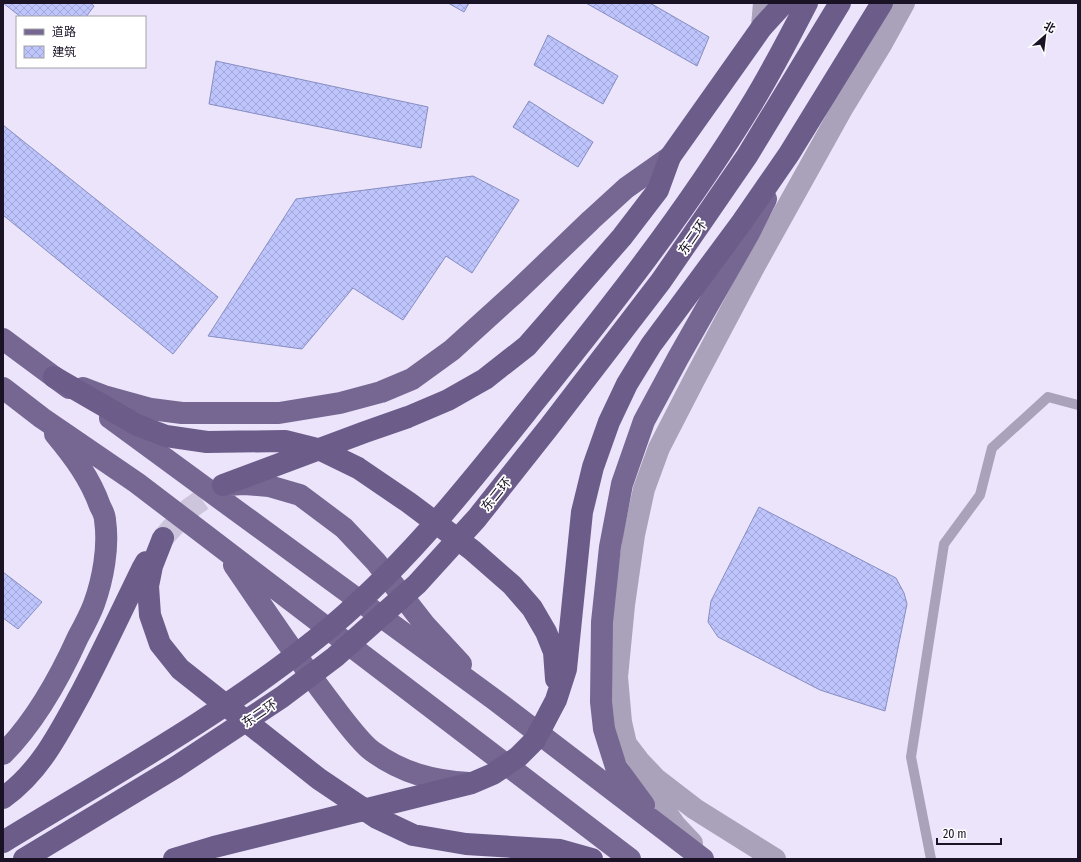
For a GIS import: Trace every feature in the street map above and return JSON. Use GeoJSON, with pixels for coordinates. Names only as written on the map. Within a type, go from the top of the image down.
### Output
{"type":"FeatureCollection","features":[{"type":"Feature","properties":{"kind":"highway"},"geometry":{"type":"LineString","coordinates":[[223,486],[408,417],[448,400],[485,379],[527,346],[622,237],[658,190],[670,157],[762,27],[784,3]]}},
{"type":"Feature","properties":{"kind":"highway","name":"东二环"},"geometry":{"type":"LineString","coordinates":[[3,842],[214,714],[317,638],[360,602],[390,573],[423,538],[471,482],[651,255],[679,216],[751,106],[807,3]]}},
{"type":"Feature","properties":{"kind":"highway","name":"东二环"},"geometry":{"type":"LineString","coordinates":[[24,859],[176,767],[282,697],[335,657],[417,584],[486,506],[559,415],[662,281],[747,156],[840,3]]}},
{"type":"Feature","properties":{"kind":"highway"},"geometry":{"type":"LineString","coordinates":[[174,859],[214,847],[414,796],[472,783],[493,774],[518,757],[535,740],[556,700],[566,669],[582,512],[594,467],[609,422],[628,384],[651,345],[742,222],[789,154],[882,3]]}},
{"type":"Feature","properties":{"kind":"highway"},"geometry":{"type":"LineString","coordinates":[[54,377],[137,425],[166,436],[207,442],[285,441],[321,450],[358,468],[408,502],[472,550],[512,585],[532,608],[546,632],[554,652],[556,700]]}},
{"type":"Feature","properties":{"kind":"highway"},"geometry":{"type":"LineString","coordinates":[[3,798],[29,776],[56,741],[96,664],[142,569],[163,538],[152,566],[148,586],[150,615],[160,644],[180,669],[319,779],[377,818],[413,835],[466,844],[560,850],[592,859]]}},
{"type":"Feature","properties":{"kind":"main road"},"geometry":{"type":"LineString","coordinates":[[704,859],[644,805],[616,767],[604,729],[601,702],[602,622],[610,547],[622,484],[644,421],[749,233],[789,154]]}},
{"type":"Feature","properties":{"kind":"main road"},"geometry":{"type":"LineString","coordinates":[[54,377],[104,396],[151,409],[182,413],[279,413],[340,403],[381,392],[412,379],[452,350],[626,188],[670,157]]}},
{"type":"Feature","properties":{"kind":"main road"},"geometry":{"type":"LineString","coordinates":[[3,339],[495,700],[704,859]]}},
{"type":"Feature","properties":{"kind":"main road"},"geometry":{"type":"LineString","coordinates":[[3,388],[42,418],[137,483],[630,859]]}},
{"type":"Feature","properties":{"kind":"main road"},"geometry":{"type":"LineString","coordinates":[[3,754],[39,710],[66,664],[94,605],[102,576],[106,548],[105,519],[94,488],[76,460],[42,418]]}},
{"type":"Feature","properties":{"kind":"main road"},"geometry":{"type":"LineString","coordinates":[[223,486],[245,484],[270,486],[300,495],[344,528],[376,562],[425,624],[495,700]]}},
{"type":"Feature","properties":{"kind":"main road"},"geometry":{"type":"LineString","coordinates":[[221,547],[320,690],[346,723],[371,750],[396,766],[419,775],[447,782],[472,783]]}},
{"type":"Feature","properties":{"kind":"street"},"geometry":{"type":"LineString","coordinates":[[762,27],[764,3]]}},
{"type":"Feature","properties":{"kind":"street"},"geometry":{"type":"LineString","coordinates":[[704,859],[675,825],[638,772],[626,744],[621,722],[617,677],[624,605],[635,527],[644,489],[659,448],[755,265],[843,107],[882,43],[904,3]]}},
{"type":"Feature","properties":{"kind":"street"},"geometry":{"type":"LineString","coordinates":[[626,744],[656,779],[690,804],[775,859]]}},
{"type":"Feature","properties":{"kind":"lane"},"geometry":{"type":"LineString","coordinates":[[931,859],[911,757],[944,544],[980,495],[992,448],[1048,397],[1078,405]]}},
{"type":"Feature","properties":{"kind":"building"},"geometry":{"type":"Polygon","coordinates":[[[3,3],[90,3],[94,6],[87,16],[20,16],[3,3]]]}},
{"type":"Feature","properties":{"kind":"building"},"geometry":{"type":"Polygon","coordinates":[[[448,3],[469,3],[464,12],[448,3]]]}},
{"type":"Feature","properties":{"kind":"building"},"geometry":{"type":"Polygon","coordinates":[[[586,3],[650,3],[709,37],[697,66],[586,3]]]}},
{"type":"Feature","properties":{"kind":"building"},"geometry":{"type":"Polygon","coordinates":[[[548,35],[618,76],[603,104],[534,65],[548,35]]]}},
{"type":"Feature","properties":{"kind":"building"},"geometry":{"type":"Polygon","coordinates":[[[216,61],[428,107],[421,148],[209,104],[216,61]]]}},
{"type":"Feature","properties":{"kind":"building"},"geometry":{"type":"Polygon","coordinates":[[[529,101],[593,142],[578,167],[513,127],[529,101]]]}},
{"type":"Feature","properties":{"kind":"building"},"geometry":{"type":"Polygon","coordinates":[[[3,125],[218,297],[173,354],[3,215],[3,125]]]}},
{"type":"Feature","properties":{"kind":"building"},"geometry":{"type":"Polygon","coordinates":[[[473,176],[519,200],[472,273],[446,256],[403,320],[353,288],[302,349],[208,336],[296,199],[473,176]]]}},
{"type":"Feature","properties":{"kind":"building"},"geometry":{"type":"Polygon","coordinates":[[[759,507],[896,578],[904,593],[907,604],[885,711],[820,690],[718,637],[708,622],[711,601],[759,507]]]}},
{"type":"Feature","properties":{"kind":"building"},"geometry":{"type":"Polygon","coordinates":[[[3,572],[42,602],[18,629],[3,618],[3,572]]]}},
{"type":"Feature","properties":{"kind":"tunnel"},"geometry":{"type":"LineString","coordinates":[[163,538],[189,509],[223,485]]}}]}
